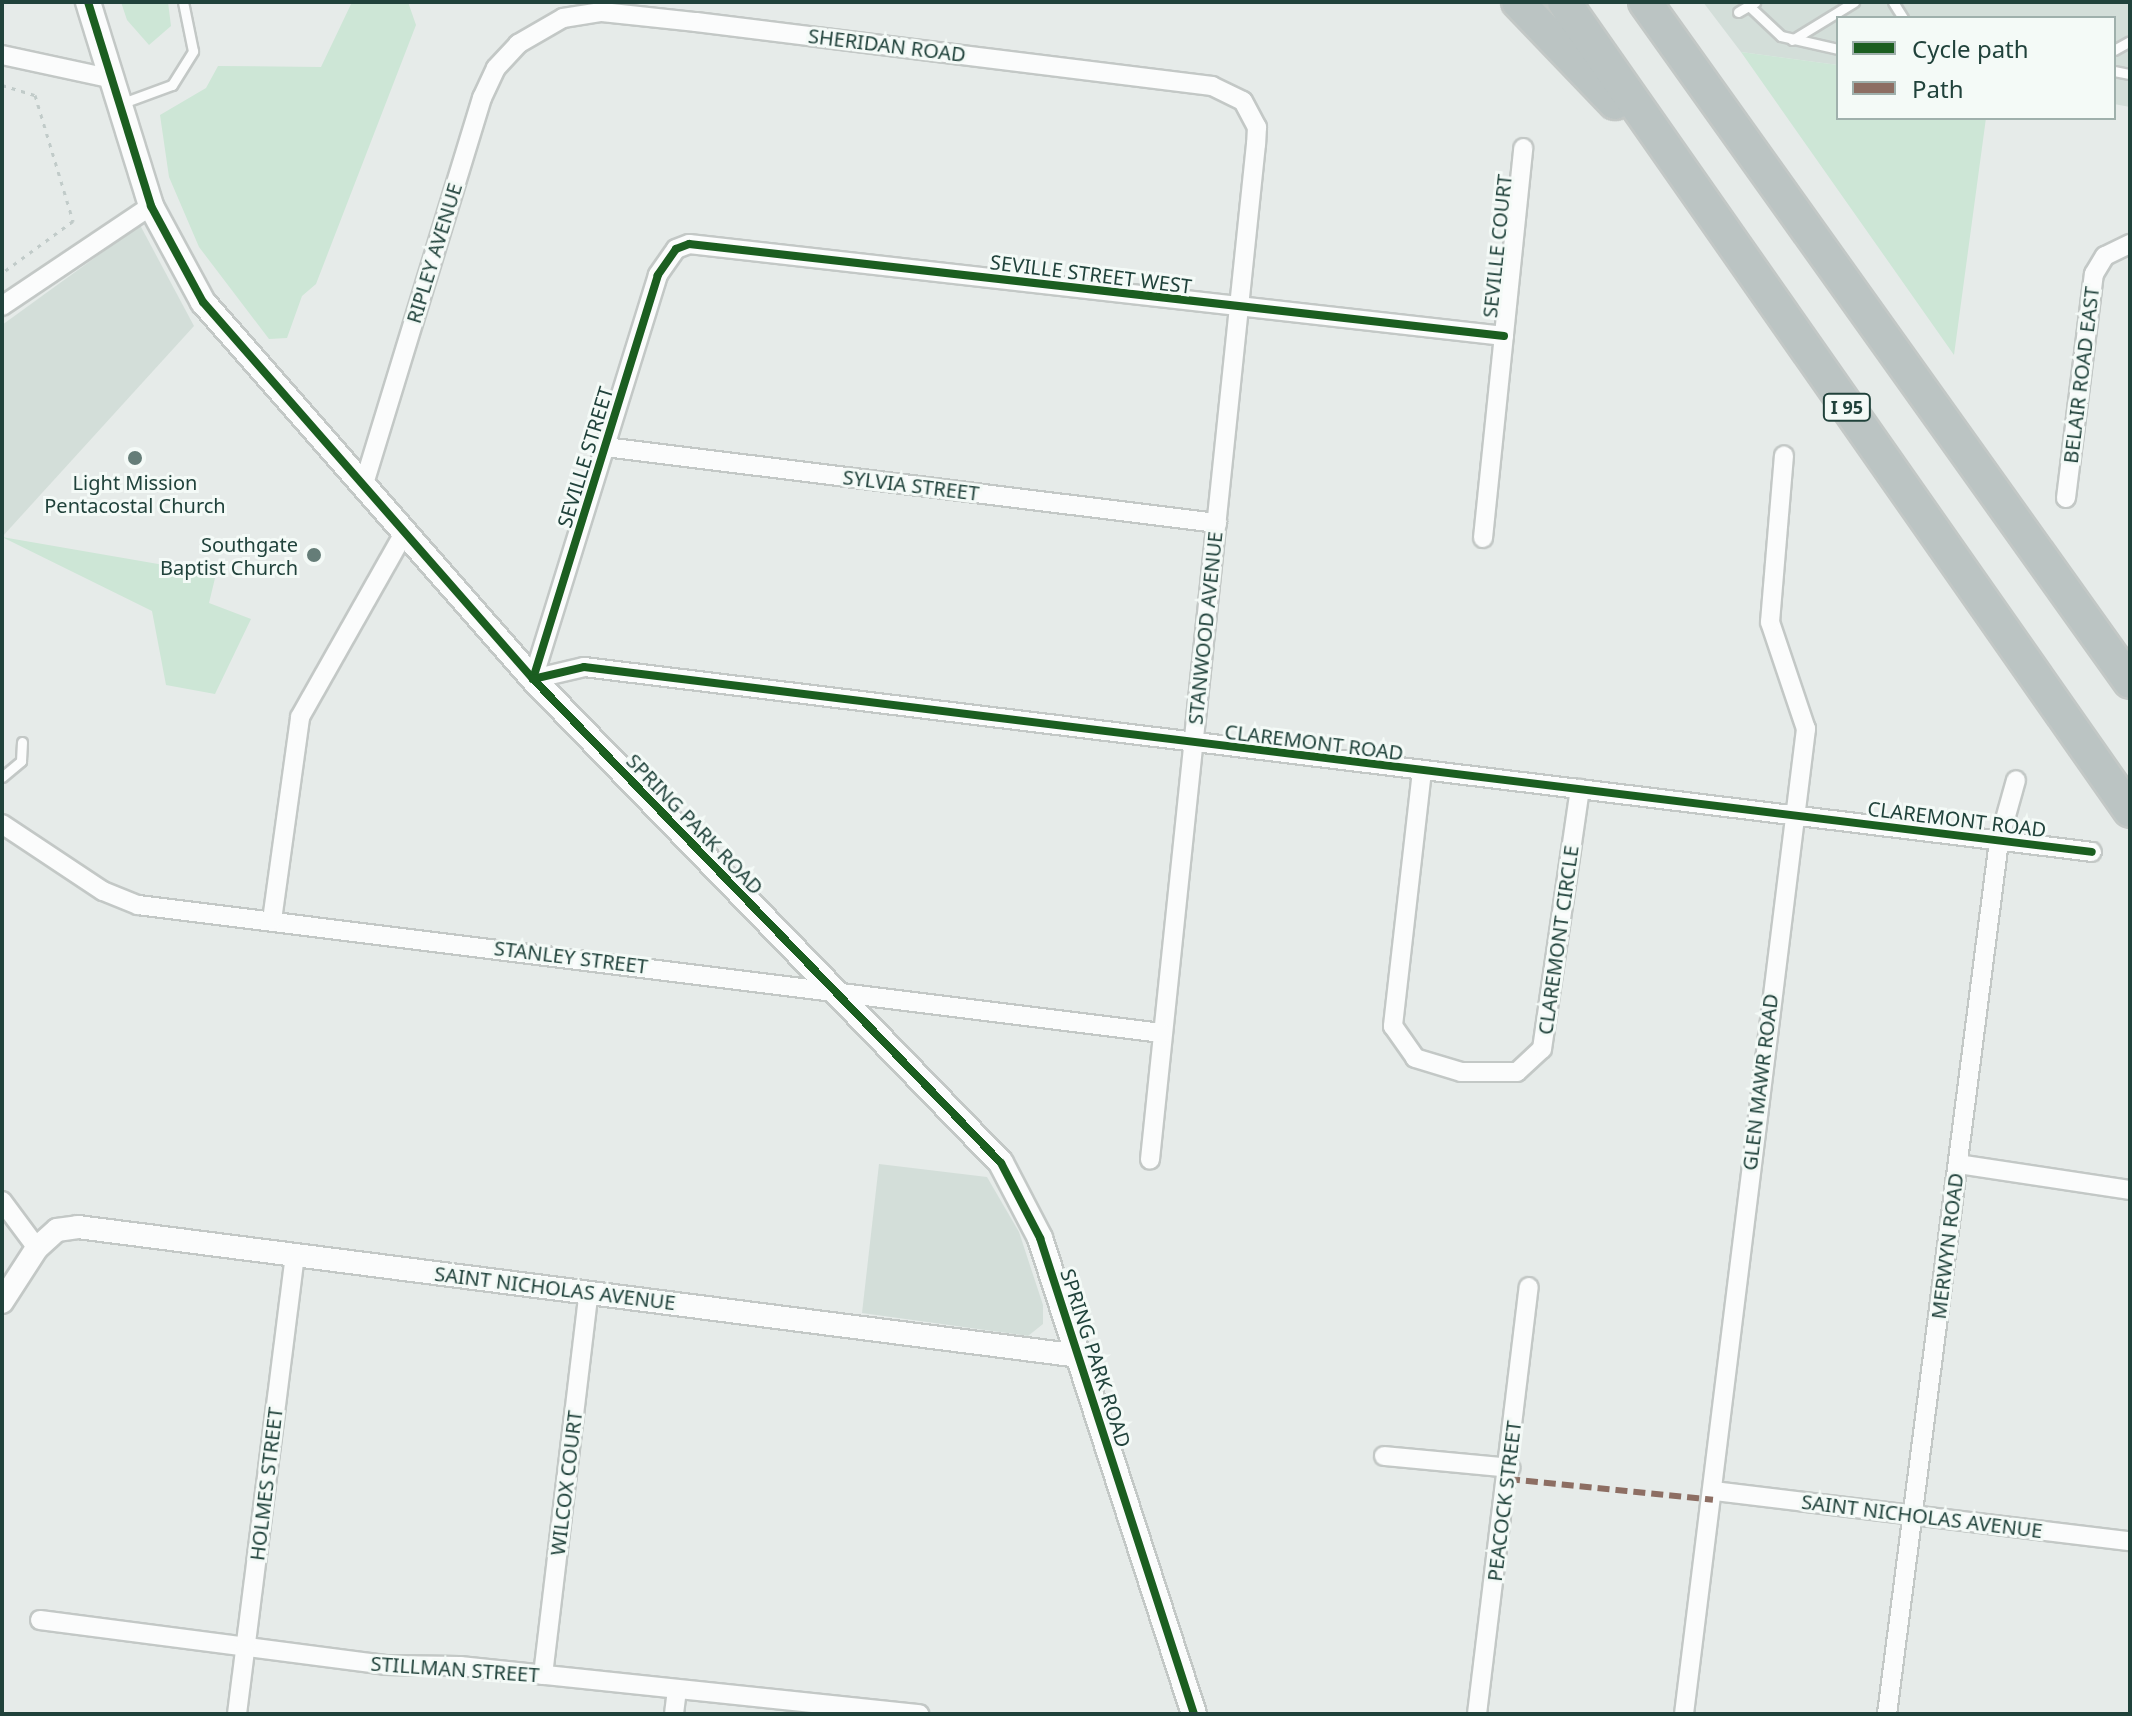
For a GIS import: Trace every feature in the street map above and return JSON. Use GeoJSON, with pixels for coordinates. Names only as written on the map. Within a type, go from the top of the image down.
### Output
{"type":"FeatureCollection","features":[{"type":"Feature","properties":{"kind":"highway"},"geometry":{"type":"LineString","coordinates":[[1518,2],[1695,190]]}},
{"type":"Feature","properties":{"kind":"highway","name":"I 95"},"geometry":{"type":"LineString","coordinates":[[1564,2],[2130,811]]}},
{"type":"Feature","properties":{"kind":"highway"},"geometry":{"type":"LineString","coordinates":[[1645,2],[2130,682]]}},
{"type":"Feature","properties":{"kind":"main road","name":"SPRING PARK ROAD"},"geometry":{"type":"LineString","coordinates":[[88,2],[108,78],[151,206],[203,302],[403,535],[533,679],[1001,1163],[1040,1238],[1194,1714]]}},
{"type":"Feature","properties":{"kind":"street","name":"SHERIDAN ROAD"},"geometry":{"type":"LineString","coordinates":[[530,34],[563,18],[602,12],[1212,86],[1243,101]]}},
{"type":"Feature","properties":{"kind":"street","name":"RIPLEY AVENUE"},"geometry":{"type":"LineString","coordinates":[[363,487],[482,98],[496,68],[530,34]]}},
{"type":"Feature","properties":{"kind":"street"},"geometry":{"type":"LineString","coordinates":[[2,55],[108,78]]}},
{"type":"Feature","properties":{"kind":"street","name":"STANWOOD AVENUE"},"geometry":{"type":"LineString","coordinates":[[1150,1159],[1256,144],[1257,127],[1243,101]]}},
{"type":"Feature","properties":{"kind":"street","name":"SEVILLE COURT"},"geometry":{"type":"LineString","coordinates":[[1483,538],[1523,148]]}},
{"type":"Feature","properties":{"kind":"street"},"geometry":{"type":"LineString","coordinates":[[2,306],[151,206]]}},
{"type":"Feature","properties":{"kind":"street","name":"SEVILLE STREET WEST"},"geometry":{"type":"LineString","coordinates":[[676,249],[704,242],[1238,308],[1504,336]]}},
{"type":"Feature","properties":{"kind":"street","name":"BELAIR ROAD EAST"},"geometry":{"type":"LineString","coordinates":[[2066,498],[2092,285],[2105,256],[2130,244]]}},
{"type":"Feature","properties":{"kind":"street","name":"SEVILLE STREET"},"geometry":{"type":"LineString","coordinates":[[533,679],[658,275],[676,249]]}},
{"type":"Feature","properties":{"kind":"street","name":"SYLVIA STREET"},"geometry":{"type":"LineString","coordinates":[[605,447],[1217,523]]}},
{"type":"Feature","properties":{"kind":"street","name":"GLEN MAWR ROAD"},"geometry":{"type":"LineString","coordinates":[[1684,1714],[1806,729],[1776,646],[1769,606],[1784,456]]}},
{"type":"Feature","properties":{"kind":"street"},"geometry":{"type":"LineString","coordinates":[[272,920],[300,717],[403,535]]}},
{"type":"Feature","properties":{"kind":"street","name":"CLAREMONT ROAD"},"geometry":{"type":"LineString","coordinates":[[533,679],[584,667],[2092,852]]}},
{"type":"Feature","properties":{"kind":"street","name":"CLAREMONT CIRCLE"},"geometry":{"type":"LineString","coordinates":[[1422,771],[1393,1026],[1415,1058],[1461,1072],[1517,1072],[1542,1049],[1580,789]]}},
{"type":"Feature","properties":{"kind":"street","name":"MERWYN ROAD"},"geometry":{"type":"LineString","coordinates":[[1887,1714],[1999,841],[2016,780]]}},
{"type":"Feature","properties":{"kind":"street","name":"STANLEY STREET"},"geometry":{"type":"LineString","coordinates":[[2,824],[121,900],[1162,1033]]}},
{"type":"Feature","properties":{"kind":"street"},"geometry":{"type":"LineString","coordinates":[[1958,1164],[2130,1190]]}},
{"type":"Feature","properties":{"kind":"street"},"geometry":{"type":"LineString","coordinates":[[2,1201],[37,1248],[2,1302]]}},
{"type":"Feature","properties":{"kind":"street","name":"SAINT NICHOLAS AVENUE"},"geometry":{"type":"LineString","coordinates":[[37,1248],[57,1230],[78,1227],[1079,1356]]}},
{"type":"Feature","properties":{"kind":"street","name":"HOLMES STREET"},"geometry":{"type":"LineString","coordinates":[[237,1714],[295,1255]]}},
{"type":"Feature","properties":{"kind":"street","name":"PEACOCK STREET"},"geometry":{"type":"LineString","coordinates":[[1477,1714],[1510,1468],[1529,1287]]}},
{"type":"Feature","properties":{"kind":"street","name":"WILCOX COURT"},"geometry":{"type":"LineString","coordinates":[[543,1675],[589,1292]]}},
{"type":"Feature","properties":{"kind":"street"},"geometry":{"type":"LineString","coordinates":[[1384,1456],[1510,1468]]}},
{"type":"Feature","properties":{"kind":"street","name":"SAINT NICHOLAS AVENUE"},"geometry":{"type":"LineString","coordinates":[[1714,1491],[2130,1541]]}},
{"type":"Feature","properties":{"kind":"street","name":"STILLMAN STREET"},"geometry":{"type":"LineString","coordinates":[[40,1620],[385,1665],[543,1675],[919,1714]]}},
{"type":"Feature","properties":{"kind":"street"},"geometry":{"type":"LineString","coordinates":[[674,1714],[677,1691]]}},
{"type":"Feature","properties":{"kind":"lane"},"geometry":{"type":"LineString","coordinates":[[117,105],[172,85],[193,51],[183,2]]}},
{"type":"Feature","properties":{"kind":"lane"},"geometry":{"type":"LineString","coordinates":[[1792,40],[1854,2]]}},
{"type":"Feature","properties":{"kind":"lane"},"geometry":{"type":"LineString","coordinates":[[1738,12],[1752,4],[1764,25],[1792,40],[1836,49]]}},
{"type":"Feature","properties":{"kind":"lane"},"geometry":{"type":"LineString","coordinates":[[2,777],[21,761],[22,742]]}},
{"type":"Feature","properties":{"kind":"path"},"geometry":{"type":"LineString","coordinates":[[2,85],[35,95],[73,221],[2,273]]}},
{"type":"Feature","properties":{"kind":"shaded area"},"geometry":{"type":"Polygon","coordinates":[[[1703,2],[2130,2],[2130,107],[2116,104],[2116,16],[1836,16],[1836,65],[1741,52],[1703,2]]]}},
{"type":"Feature","properties":{"kind":"shaded area"},"geometry":{"type":"Polygon","coordinates":[[[140,225],[194,326],[2,537],[2,325],[140,225]]]}},
{"type":"Feature","properties":{"kind":"shaded area"},"geometry":{"type":"Polygon","coordinates":[[[879,1164],[987,1177],[1019,1232],[1043,1305],[1043,1324],[1028,1336],[862,1313],[879,1164]]]}},
{"type":"Feature","properties":{"kind":"green space"},"geometry":{"type":"Polygon","coordinates":[[[121,2],[168,2],[171,26],[149,45],[127,20],[121,2]]]}},
{"type":"Feature","properties":{"kind":"green space"},"geometry":{"type":"Polygon","coordinates":[[[352,2],[408,2],[416,25],[316,284],[302,296],[287,338],[269,339],[199,247],[169,177],[160,115],[206,88],[218,66],[321,67],[352,2]]]}},
{"type":"Feature","properties":{"kind":"green space"},"geometry":{"type":"Polygon","coordinates":[[[1741,52],[1836,65],[1836,120],[1986,120],[1954,355],[1741,52]]]}},
{"type":"Feature","properties":{"kind":"green space"},"geometry":{"type":"Polygon","coordinates":[[[2,537],[216,574],[209,603],[251,619],[215,694],[166,685],[152,611],[2,537]]]}},
{"type":"Feature","properties":{"kind":"marked path"},"geometry":{"type":"LineString","coordinates":[[1508,1479],[1713,1500]]}},
{"type":"Feature","properties":{"kind":"cycle path"},"geometry":{"type":"LineString","coordinates":[[88,2],[151,206],[203,302],[533,679],[1001,1163],[1040,1238],[1194,1714]]}},
{"type":"Feature","properties":{"kind":"cycle path"},"geometry":{"type":"LineString","coordinates":[[1504,336],[689,244],[676,249],[658,275],[533,679],[584,667],[2092,852]]}},
{"type":"Feature","properties":{"kind":"place","name":"Light Mission Pentacostal Church"},"geometry":{"type":"Point","coordinates":[135,458]}},
{"type":"Feature","properties":{"kind":"place","name":"Southgate Baptist Church"},"geometry":{"type":"Point","coordinates":[314,555]}}]}
